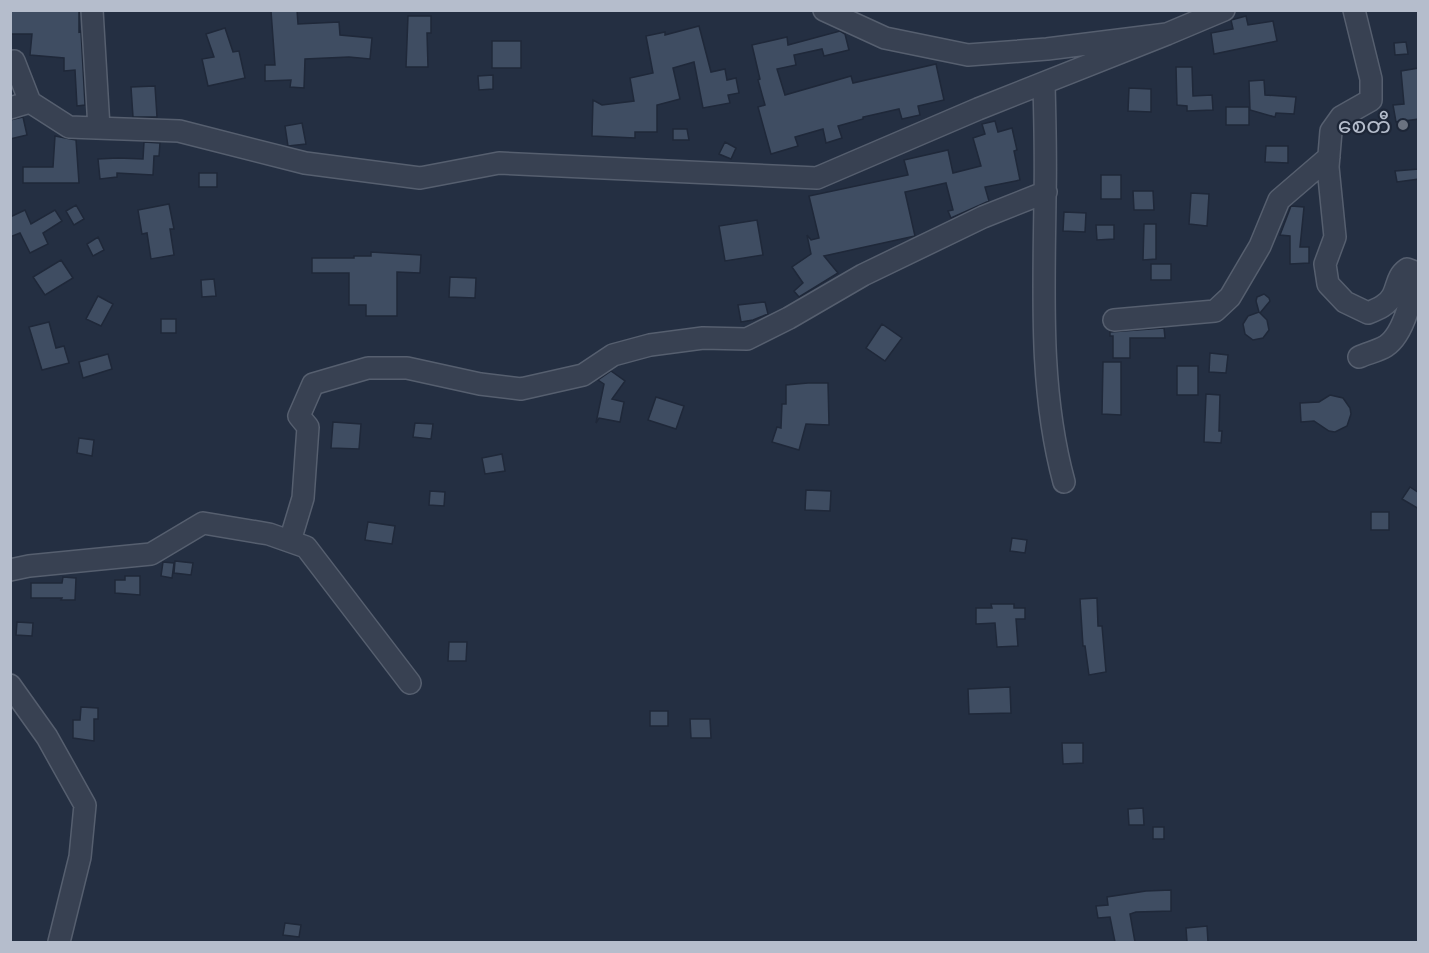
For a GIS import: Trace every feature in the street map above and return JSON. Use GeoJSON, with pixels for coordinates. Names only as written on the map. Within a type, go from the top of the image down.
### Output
{"type":"FeatureCollection","features":[{"type":"Feature","properties":{"kind":"street"},"geometry":{"type":"LineString","coordinates":[[92,10],[99,128]]}},
{"type":"Feature","properties":{"kind":"street"},"geometry":{"type":"LineString","coordinates":[[824,10],[885,38],[968,55],[1047,49],[1167,34]]}},
{"type":"Feature","properties":{"kind":"street"},"geometry":{"type":"LineString","coordinates":[[10,62],[14,61],[20,105],[69,127],[179,131],[306,163],[420,178],[499,163],[817,178],[978,109],[1224,10]]}},
{"type":"Feature","properties":{"kind":"street"},"geometry":{"type":"LineString","coordinates":[[1354,10],[1371,79],[1371,100],[1341,117],[1331,131],[1329,157],[1335,237],[1325,264],[1329,284],[1345,302],[1368,313],[1382,307],[1393,296],[1400,274],[1407,269],[1415,272],[1415,288],[1400,331],[1387,345],[1359,357]]}},
{"type":"Feature","properties":{"kind":"street"},"geometry":{"type":"LineString","coordinates":[[1044,84],[1046,192],[1043,306],[1048,394],[1064,482]]}},
{"type":"Feature","properties":{"kind":"street"},"geometry":{"type":"LineString","coordinates":[[1114,320],[1215,311],[1230,297],[1260,246],[1279,200],[1329,157]]}},
{"type":"Feature","properties":{"kind":"street"},"geometry":{"type":"LineString","coordinates":[[290,541],[303,498],[304,486],[308,427],[299,416],[313,384],[368,368],[407,368],[480,384],[521,389],[583,375],[613,355],[650,345],[703,338],[747,339],[789,318],[863,275],[983,217],[1046,192]]}},
{"type":"Feature","properties":{"kind":"street"},"geometry":{"type":"LineString","coordinates":[[10,570],[29,566],[152,554],[202,523],[269,534],[306,547],[410,683]]}},
{"type":"Feature","properties":{"kind":"street"},"geometry":{"type":"LineString","coordinates":[[10,685],[47,737],[85,805],[80,857],[59,942]]}},
{"type":"Feature","properties":{"kind":"building"},"geometry":{"type":"Polygon","coordinates":[[[10,10],[79,10],[85,105],[77,106],[75,70],[64,71],[64,58],[30,55],[32,34],[10,34],[10,10]]]}},
{"type":"Feature","properties":{"kind":"building"},"geometry":{"type":"Polygon","coordinates":[[[297,10],[298,24],[339,22],[340,35],[372,38],[370,59],[349,57],[305,59],[304,88],[290,87],[291,80],[265,81],[265,65],[275,65],[271,11],[297,10]]]}},
{"type":"Feature","properties":{"kind":"building"},"geometry":{"type":"Polygon","coordinates":[[[408,16],[431,16],[431,33],[427,33],[428,67],[406,67],[408,16]]]}},
{"type":"Feature","properties":{"kind":"building"},"geometry":{"type":"Polygon","coordinates":[[[1246,16],[1248,25],[1273,21],[1277,41],[1214,54],[1211,33],[1233,29],[1231,20],[1246,16]]]}},
{"type":"Feature","properties":{"kind":"building"},"geometry":{"type":"Polygon","coordinates":[[[699,26],[711,72],[725,69],[727,80],[736,78],[739,93],[728,95],[730,103],[703,108],[694,62],[673,68],[680,99],[657,105],[657,132],[635,132],[635,138],[592,136],[593,100],[602,105],[634,101],[630,78],[653,73],[646,36],[665,32],[665,35],[699,26]]]}},
{"type":"Feature","properties":{"kind":"building"},"geometry":{"type":"Polygon","coordinates":[[[225,28],[233,52],[239,51],[245,78],[208,86],[202,59],[214,57],[206,34],[225,28]]]}},
{"type":"Feature","properties":{"kind":"building"},"geometry":{"type":"Polygon","coordinates":[[[840,31],[845,34],[849,50],[824,56],[822,49],[794,55],[796,65],[777,69],[785,95],[851,76],[853,83],[936,64],[944,100],[918,106],[920,115],[902,119],[899,109],[863,117],[863,119],[838,126],[842,138],[826,143],[823,129],[795,137],[798,146],[771,154],[758,107],[765,105],[752,45],[787,37],[788,45],[840,31]]]}},
{"type":"Feature","properties":{"kind":"building"},"geometry":{"type":"Polygon","coordinates":[[[492,41],[521,41],[521,68],[492,68],[492,41]]]}},
{"type":"Feature","properties":{"kind":"building"},"geometry":{"type":"Polygon","coordinates":[[[1406,42],[1408,54],[1395,55],[1394,43],[1406,42]]]}},
{"type":"Feature","properties":{"kind":"building"},"geometry":{"type":"Polygon","coordinates":[[[1176,67],[1192,67],[1193,96],[1212,95],[1213,110],[1187,111],[1187,106],[1177,105],[1176,67]]]}},
{"type":"Feature","properties":{"kind":"building"},"geometry":{"type":"Polygon","coordinates":[[[1419,68],[1419,119],[1396,122],[1393,105],[1404,104],[1401,71],[1419,68]]]}},
{"type":"Feature","properties":{"kind":"building"},"geometry":{"type":"Polygon","coordinates":[[[493,75],[493,89],[479,90],[478,76],[493,75]]]}},
{"type":"Feature","properties":{"kind":"building"},"geometry":{"type":"Polygon","coordinates":[[[1264,80],[1265,95],[1296,97],[1294,114],[1276,113],[1275,117],[1250,110],[1249,81],[1264,80]]]}},
{"type":"Feature","properties":{"kind":"building"},"geometry":{"type":"Polygon","coordinates":[[[155,86],[157,117],[133,117],[131,87],[155,86]]]}},
{"type":"Feature","properties":{"kind":"building"},"geometry":{"type":"Polygon","coordinates":[[[1129,88],[1151,89],[1151,112],[1128,111],[1129,88]]]}},
{"type":"Feature","properties":{"kind":"building"},"geometry":{"type":"Polygon","coordinates":[[[1226,107],[1249,107],[1249,125],[1226,125],[1226,107]]]}},
{"type":"Feature","properties":{"kind":"building"},"geometry":{"type":"Polygon","coordinates":[[[23,117],[27,135],[10,139],[10,120],[23,117]]]}},
{"type":"Feature","properties":{"kind":"building"},"geometry":{"type":"Polygon","coordinates":[[[995,121],[998,132],[1012,128],[1020,180],[985,187],[989,201],[951,218],[948,211],[953,210],[946,183],[905,192],[915,236],[824,256],[838,273],[799,297],[794,291],[803,283],[792,267],[811,254],[807,235],[811,240],[819,238],[809,196],[908,175],[904,160],[948,150],[953,173],[981,166],[973,138],[985,134],[982,124],[995,121]]]}},
{"type":"Feature","properties":{"kind":"building"},"geometry":{"type":"Polygon","coordinates":[[[302,123],[306,144],[288,146],[285,126],[302,123]]]}},
{"type":"Feature","properties":{"kind":"building"},"geometry":{"type":"Polygon","coordinates":[[[673,129],[687,129],[689,140],[673,140],[673,129]]]}},
{"type":"Feature","properties":{"kind":"building"},"geometry":{"type":"Polygon","coordinates":[[[55,136],[76,140],[79,183],[23,183],[23,167],[53,167],[55,136]]]}},
{"type":"Feature","properties":{"kind":"building"},"geometry":{"type":"Polygon","coordinates":[[[144,142],[160,143],[159,156],[154,156],[153,175],[117,173],[117,177],[100,179],[98,159],[143,159],[144,142]]]}},
{"type":"Feature","properties":{"kind":"building"},"geometry":{"type":"Polygon","coordinates":[[[725,142],[736,148],[731,159],[719,154],[725,142]]]}},
{"type":"Feature","properties":{"kind":"building"},"geometry":{"type":"Polygon","coordinates":[[[1266,146],[1288,146],[1288,163],[1265,162],[1266,146]]]}},
{"type":"Feature","properties":{"kind":"building"},"geometry":{"type":"Polygon","coordinates":[[[1419,169],[1419,179],[1397,182],[1395,171],[1419,169]]]}},
{"type":"Feature","properties":{"kind":"building"},"geometry":{"type":"Polygon","coordinates":[[[199,173],[217,173],[217,187],[199,187],[199,173]]]}},
{"type":"Feature","properties":{"kind":"building"},"geometry":{"type":"Polygon","coordinates":[[[1101,175],[1121,175],[1121,199],[1101,199],[1101,175]]]}},
{"type":"Feature","properties":{"kind":"building"},"geometry":{"type":"Polygon","coordinates":[[[1133,191],[1153,191],[1154,210],[1134,210],[1133,191]]]}},
{"type":"Feature","properties":{"kind":"building"},"geometry":{"type":"Polygon","coordinates":[[[1191,193],[1209,194],[1207,226],[1189,224],[1191,193]]]}},
{"type":"Feature","properties":{"kind":"building"},"geometry":{"type":"Polygon","coordinates":[[[169,204],[174,229],[170,229],[174,255],[151,259],[147,233],[142,234],[138,210],[169,204]]]}},
{"type":"Feature","properties":{"kind":"building"},"geometry":{"type":"Polygon","coordinates":[[[76,205],[84,219],[74,225],[66,211],[76,205]]]}},
{"type":"Feature","properties":{"kind":"building"},"geometry":{"type":"Polygon","coordinates":[[[1291,206],[1304,207],[1300,247],[1309,247],[1309,263],[1290,264],[1290,236],[1280,235],[1291,206]]]}},
{"type":"Feature","properties":{"kind":"building"},"geometry":{"type":"Polygon","coordinates":[[[25,210],[31,224],[55,210],[62,221],[43,233],[48,244],[30,253],[20,233],[10,237],[10,217],[25,210]]]}},
{"type":"Feature","properties":{"kind":"building"},"geometry":{"type":"Polygon","coordinates":[[[1064,212],[1086,213],[1085,232],[1063,231],[1064,212]]]}},
{"type":"Feature","properties":{"kind":"building"},"geometry":{"type":"Polygon","coordinates":[[[757,220],[763,255],[725,261],[719,226],[757,220]]]}},
{"type":"Feature","properties":{"kind":"building"},"geometry":{"type":"Polygon","coordinates":[[[1144,224],[1156,224],[1156,259],[1143,260],[1144,224]]]}},
{"type":"Feature","properties":{"kind":"building"},"geometry":{"type":"Polygon","coordinates":[[[1096,225],[1114,225],[1114,239],[1097,240],[1096,225]]]}},
{"type":"Feature","properties":{"kind":"building"},"geometry":{"type":"Polygon","coordinates":[[[98,237],[104,250],[93,256],[87,244],[98,237]]]}},
{"type":"Feature","properties":{"kind":"building"},"geometry":{"type":"Polygon","coordinates":[[[371,252],[421,255],[420,273],[397,272],[397,316],[366,316],[366,305],[349,305],[349,273],[312,273],[312,258],[354,258],[354,256],[371,256],[371,252]]]}},
{"type":"Feature","properties":{"kind":"building"},"geometry":{"type":"Polygon","coordinates":[[[61,260],[73,278],[45,295],[33,277],[61,260]]]}},
{"type":"Feature","properties":{"kind":"building"},"geometry":{"type":"Polygon","coordinates":[[[1151,264],[1171,264],[1171,280],[1151,280],[1151,264]]]}},
{"type":"Feature","properties":{"kind":"building"},"geometry":{"type":"Polygon","coordinates":[[[450,277],[476,278],[475,298],[449,297],[450,277]]]}},
{"type":"Feature","properties":{"kind":"building"},"geometry":{"type":"Polygon","coordinates":[[[214,279],[216,296],[202,297],[201,280],[214,279]]]}},
{"type":"Feature","properties":{"kind":"building"},"geometry":{"type":"Polygon","coordinates":[[[1264,294],[1270,301],[1260,313],[1267,320],[1269,330],[1263,338],[1253,340],[1245,334],[1243,324],[1248,316],[1259,312],[1257,297],[1264,294]]]}},
{"type":"Feature","properties":{"kind":"building"},"geometry":{"type":"Polygon","coordinates":[[[98,296],[113,304],[101,326],[86,319],[98,296]]]}},
{"type":"Feature","properties":{"kind":"building"},"geometry":{"type":"Polygon","coordinates":[[[765,302],[768,314],[741,322],[738,305],[765,302]]]}},
{"type":"Feature","properties":{"kind":"building"},"geometry":{"type":"Polygon","coordinates":[[[161,319],[176,319],[176,333],[161,333],[161,319]]]}},
{"type":"Feature","properties":{"kind":"building"},"geometry":{"type":"Polygon","coordinates":[[[49,322],[56,348],[64,346],[69,363],[42,370],[29,327],[49,322]]]}},
{"type":"Feature","properties":{"kind":"building"},"geometry":{"type":"Polygon","coordinates":[[[882,324],[902,338],[885,361],[866,348],[882,324]]]}},
{"type":"Feature","properties":{"kind":"building"},"geometry":{"type":"Polygon","coordinates":[[[1164,328],[1165,338],[1130,338],[1130,358],[1113,358],[1113,336],[1110,336],[1110,332],[1164,328]]]}},
{"type":"Feature","properties":{"kind":"building"},"geometry":{"type":"Polygon","coordinates":[[[1210,353],[1228,355],[1226,373],[1209,372],[1210,353]]]}},
{"type":"Feature","properties":{"kind":"building"},"geometry":{"type":"Polygon","coordinates":[[[108,354],[112,369],[83,378],[79,362],[108,354]]]}},
{"type":"Feature","properties":{"kind":"building"},"geometry":{"type":"Polygon","coordinates":[[[1103,362],[1121,362],[1121,415],[1102,414],[1103,362]]]}},
{"type":"Feature","properties":{"kind":"building"},"geometry":{"type":"Polygon","coordinates":[[[1177,366],[1198,366],[1198,395],[1177,395],[1177,366]]]}},
{"type":"Feature","properties":{"kind":"building"},"geometry":{"type":"Polygon","coordinates":[[[611,371],[625,381],[612,399],[624,402],[620,422],[599,418],[596,423],[604,384],[598,380],[611,371]]]}},
{"type":"Feature","properties":{"kind":"building"},"geometry":{"type":"Polygon","coordinates":[[[828,383],[829,425],[806,424],[799,450],[772,442],[777,427],[781,428],[782,404],[786,404],[786,385],[828,383]]]}},
{"type":"Feature","properties":{"kind":"building"},"geometry":{"type":"Polygon","coordinates":[[[1206,394],[1220,395],[1221,443],[1204,442],[1206,394]]]}},
{"type":"Feature","properties":{"kind":"building"},"geometry":{"type":"Polygon","coordinates":[[[1330,395],[1343,398],[1350,408],[1351,414],[1347,426],[1335,432],[1329,431],[1314,421],[1301,422],[1300,403],[1319,402],[1330,395]]]}},
{"type":"Feature","properties":{"kind":"building"},"geometry":{"type":"Polygon","coordinates":[[[656,397],[684,406],[676,429],[648,420],[656,397]]]}},
{"type":"Feature","properties":{"kind":"building"},"geometry":{"type":"Polygon","coordinates":[[[333,422],[361,424],[359,449],[331,448],[333,422]]]}},
{"type":"Feature","properties":{"kind":"building"},"geometry":{"type":"Polygon","coordinates":[[[415,423],[433,424],[431,439],[413,437],[415,423]]]}},
{"type":"Feature","properties":{"kind":"building"},"geometry":{"type":"Polygon","coordinates":[[[79,438],[94,440],[92,456],[77,453],[79,438]]]}},
{"type":"Feature","properties":{"kind":"building"},"geometry":{"type":"Polygon","coordinates":[[[502,454],[505,471],[485,474],[482,458],[502,454]]]}},
{"type":"Feature","properties":{"kind":"building"},"geometry":{"type":"Polygon","coordinates":[[[1410,487],[1419,493],[1419,509],[1402,499],[1410,487]]]}},
{"type":"Feature","properties":{"kind":"building"},"geometry":{"type":"Polygon","coordinates":[[[806,490],[831,491],[830,511],[805,510],[806,490]]]}},
{"type":"Feature","properties":{"kind":"building"},"geometry":{"type":"Polygon","coordinates":[[[430,491],[445,492],[444,506],[429,505],[430,491]]]}},
{"type":"Feature","properties":{"kind":"building"},"geometry":{"type":"Polygon","coordinates":[[[1371,512],[1389,512],[1389,530],[1371,530],[1371,512]]]}},
{"type":"Feature","properties":{"kind":"building"},"geometry":{"type":"Polygon","coordinates":[[[368,522],[395,526],[392,544],[365,540],[368,522]]]}},
{"type":"Feature","properties":{"kind":"building"},"geometry":{"type":"Polygon","coordinates":[[[1012,538],[1027,540],[1025,553],[1010,551],[1012,538]]]}},
{"type":"Feature","properties":{"kind":"building"},"geometry":{"type":"Polygon","coordinates":[[[175,561],[193,563],[191,575],[174,573],[175,561]]]}},
{"type":"Feature","properties":{"kind":"building"},"geometry":{"type":"Polygon","coordinates":[[[163,562],[174,563],[172,578],[161,576],[163,562]]]}},
{"type":"Feature","properties":{"kind":"building"},"geometry":{"type":"Polygon","coordinates":[[[125,576],[140,576],[140,595],[115,593],[115,580],[125,580],[125,576]]]}},
{"type":"Feature","properties":{"kind":"building"},"geometry":{"type":"Polygon","coordinates":[[[63,577],[76,578],[75,600],[31,598],[31,583],[62,583],[63,577]]]}},
{"type":"Feature","properties":{"kind":"building"},"geometry":{"type":"Polygon","coordinates":[[[1097,598],[1098,626],[1102,626],[1106,672],[1089,675],[1085,646],[1083,646],[1080,599],[1097,598]]]}},
{"type":"Feature","properties":{"kind":"building"},"geometry":{"type":"Polygon","coordinates":[[[991,604],[1014,604],[1014,608],[1025,608],[1025,619],[1016,619],[1018,646],[997,647],[995,623],[976,624],[976,608],[992,608],[991,604]]]}},
{"type":"Feature","properties":{"kind":"building"},"geometry":{"type":"Polygon","coordinates":[[[17,622],[33,623],[32,636],[16,635],[17,622]]]}},
{"type":"Feature","properties":{"kind":"building"},"geometry":{"type":"Polygon","coordinates":[[[449,642],[467,642],[466,661],[448,661],[449,642]]]}},
{"type":"Feature","properties":{"kind":"building"},"geometry":{"type":"Polygon","coordinates":[[[1010,687],[1011,713],[969,714],[968,689],[1010,687]]]}},
{"type":"Feature","properties":{"kind":"building"},"geometry":{"type":"Polygon","coordinates":[[[81,707],[98,708],[98,719],[94,719],[94,741],[73,738],[73,720],[80,720],[81,707]]]}},
{"type":"Feature","properties":{"kind":"building"},"geometry":{"type":"Polygon","coordinates":[[[650,711],[668,711],[668,726],[650,726],[650,711]]]}},
{"type":"Feature","properties":{"kind":"building"},"geometry":{"type":"Polygon","coordinates":[[[690,719],[710,719],[711,738],[691,738],[690,719]]]}},
{"type":"Feature","properties":{"kind":"building"},"geometry":{"type":"Polygon","coordinates":[[[1062,743],[1083,743],[1083,763],[1063,764],[1062,743]]]}},
{"type":"Feature","properties":{"kind":"building"},"geometry":{"type":"Polygon","coordinates":[[[1143,808],[1144,825],[1129,825],[1128,809],[1143,808]]]}},
{"type":"Feature","properties":{"kind":"building"},"geometry":{"type":"Polygon","coordinates":[[[1153,827],[1164,827],[1164,839],[1153,839],[1153,827]]]}},
{"type":"Feature","properties":{"kind":"building"},"geometry":{"type":"Polygon","coordinates":[[[1171,890],[1171,911],[1130,914],[1135,942],[1115,942],[1110,917],[1098,918],[1096,906],[1108,905],[1107,897],[1171,890]]]}},
{"type":"Feature","properties":{"kind":"building"},"geometry":{"type":"Polygon","coordinates":[[[285,923],[301,925],[299,937],[283,935],[285,923]]]}},
{"type":"Feature","properties":{"kind":"building"},"geometry":{"type":"Polygon","coordinates":[[[1207,926],[1208,942],[1187,942],[1186,928],[1207,926]]]}},
{"type":"Feature","properties":{"kind":"place","name":"စေတီ"},"geometry":{"type":"Point","coordinates":[1403,125]}}]}
